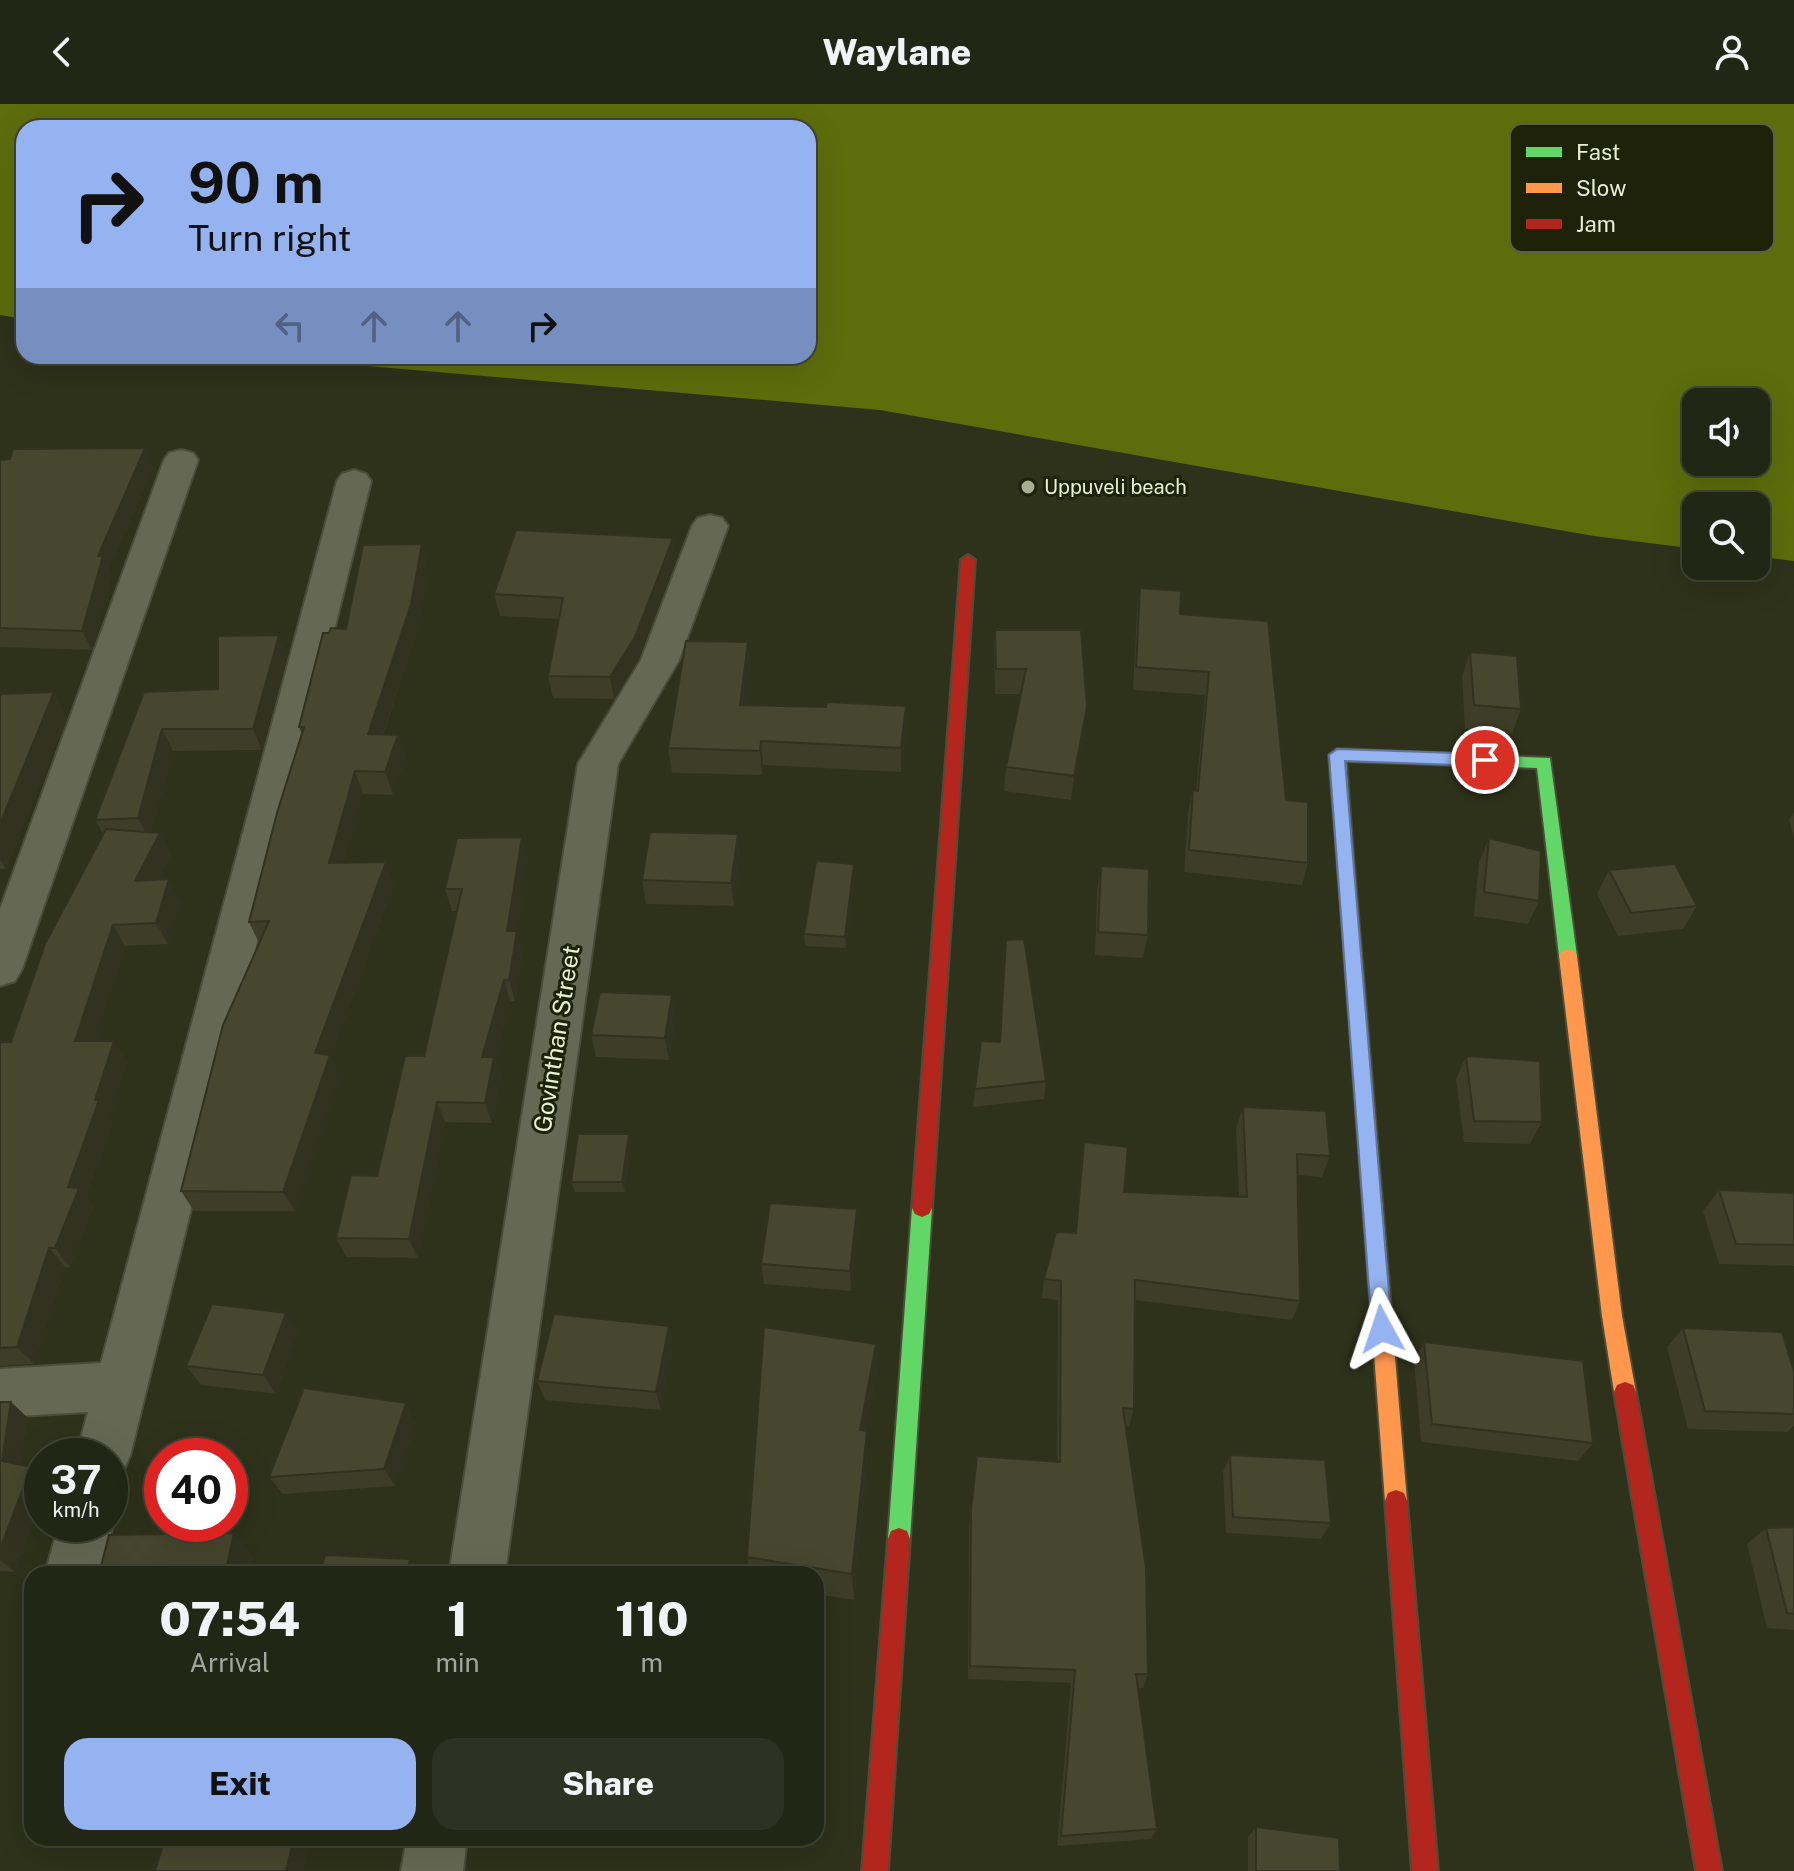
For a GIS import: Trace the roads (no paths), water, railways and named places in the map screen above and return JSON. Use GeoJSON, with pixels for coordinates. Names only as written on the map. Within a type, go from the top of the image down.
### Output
{"type":"FeatureCollection","features":[{"type":"Feature","properties":{"kind":"street"},"geometry":{"type":"LineString","coordinates":[[0,969],[181,460]]}},
{"type":"Feature","properties":{"kind":"street"},"geometry":{"type":"LineString","coordinates":[[108,1438],[354,481]]}},
{"type":"Feature","properties":{"kind":"street","name":"Govinthan Street"},"geometry":{"type":"LineString","coordinates":[[478,1566],[598,764],[660,660],[710,526]]}},
{"type":"Feature","properties":{"kind":"street"},"geometry":{"type":"LineString","coordinates":[[875,1871],[968,560]]}},
{"type":"Feature","properties":{"kind":"street"},"geometry":{"type":"LineString","coordinates":[[1425,1871],[1337,755],[1544,762],[1612,1316],[1709,1871]]}},
{"type":"Feature","properties":{"kind":"street"},"geometry":{"type":"LineString","coordinates":[[0,1393],[121,1386]]}},
{"type":"Feature","properties":{"kind":"street"},"geometry":{"type":"LineString","coordinates":[[432,1871],[436,1846]]}},
{"type":"Feature","properties":{"kind":"place","name":"Uppuveli beach"},"geometry":{"type":"Point","coordinates":[1028,487]}}]}
